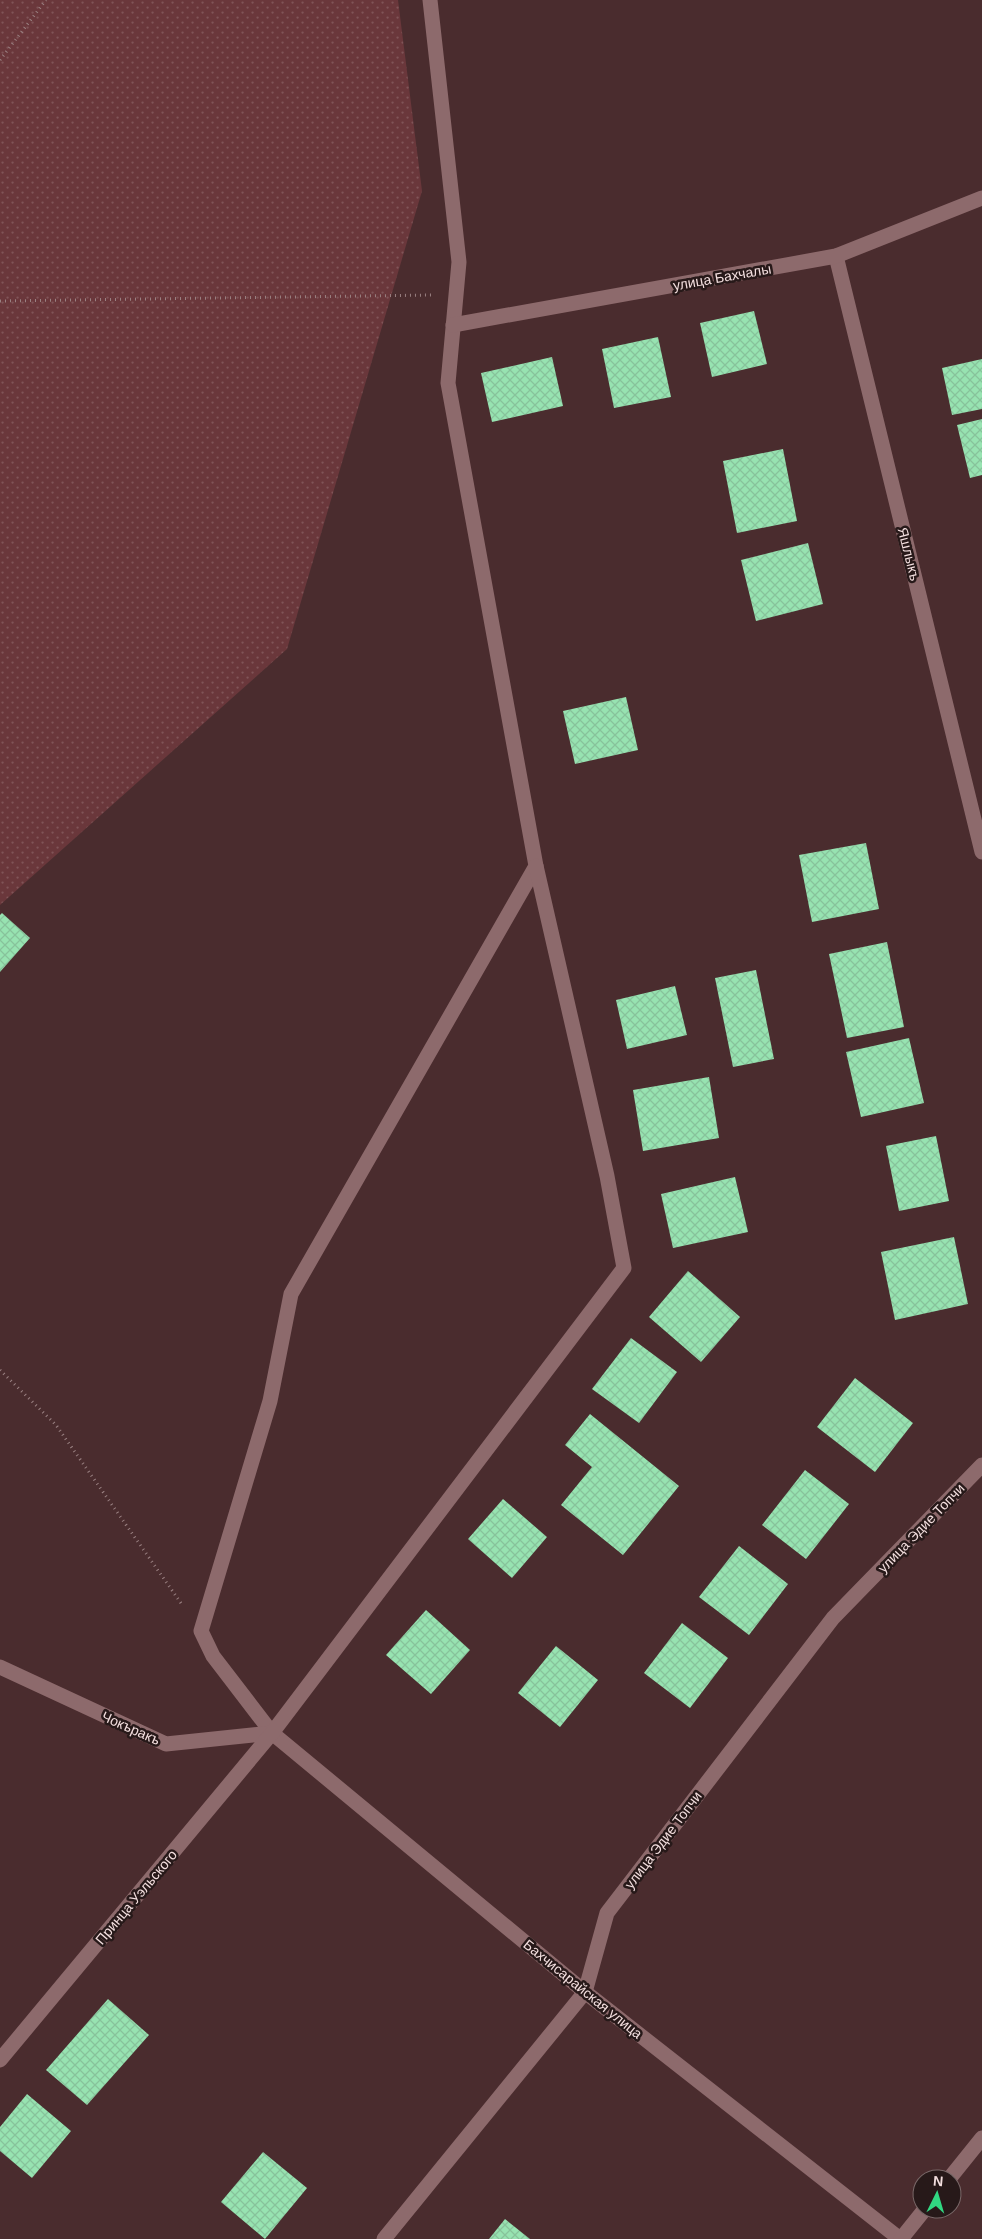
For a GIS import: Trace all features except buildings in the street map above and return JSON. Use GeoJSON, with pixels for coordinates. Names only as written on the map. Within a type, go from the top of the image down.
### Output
{"type":"FeatureCollection","features":[{"type":"Feature","properties":{"kind":"street","name":"Принца Уэльского"},"geometry":{"type":"LineString","coordinates":[[0,2060],[272,1733],[624,1268],[607,1176],[536,866],[448,383],[459,262],[430,0]]}},
{"type":"Feature","properties":{"kind":"street","name":"улица Бахчалы"},"geometry":{"type":"LineString","coordinates":[[453,325],[836,256],[982,198]]}},
{"type":"Feature","properties":{"kind":"street","name":"Яшлыкъ"},"geometry":{"type":"LineString","coordinates":[[836,256],[982,852]]}},
{"type":"Feature","properties":{"kind":"street"},"geometry":{"type":"LineString","coordinates":[[201,1631],[270,1401],[291,1294],[536,866]]}},
{"type":"Feature","properties":{"kind":"street","name":"улица Эдие Топчи"},"geometry":{"type":"LineString","coordinates":[[384,2239],[585,1992],[607,1913],[832,1618],[982,1465]]}},
{"type":"Feature","properties":{"kind":"street","name":"Бахчисарайская улица"},"geometry":{"type":"LineString","coordinates":[[201,1631],[213,1656],[272,1733],[585,1992],[900,2239]]}},
{"type":"Feature","properties":{"kind":"street","name":"Чокъракъ"},"geometry":{"type":"LineString","coordinates":[[0,1667],[166,1744],[272,1733]]}},
{"type":"Feature","properties":{"kind":"street"},"geometry":{"type":"LineString","coordinates":[[957,2169],[982,2138]]}},
{"type":"Feature","properties":{"kind":"street"},"geometry":{"type":"LineString","coordinates":[[900,2239],[917,2219]]}},
{"type":"Feature","properties":{"kind":"path"},"geometry":{"type":"LineString","coordinates":[[0,60],[46,0]]}},
{"type":"Feature","properties":{"kind":"path"},"geometry":{"type":"LineString","coordinates":[[0,301],[456,295]]}},
{"type":"Feature","properties":{"kind":"path"},"geometry":{"type":"LineString","coordinates":[[0,1370],[56,1425],[201,1631]]}},
{"type":"Feature","properties":{"kind":"shaded area"},"geometry":{"type":"Polygon","coordinates":[[[0,0],[398,0],[422,191],[287,649],[0,905],[0,0]]]}}]}
